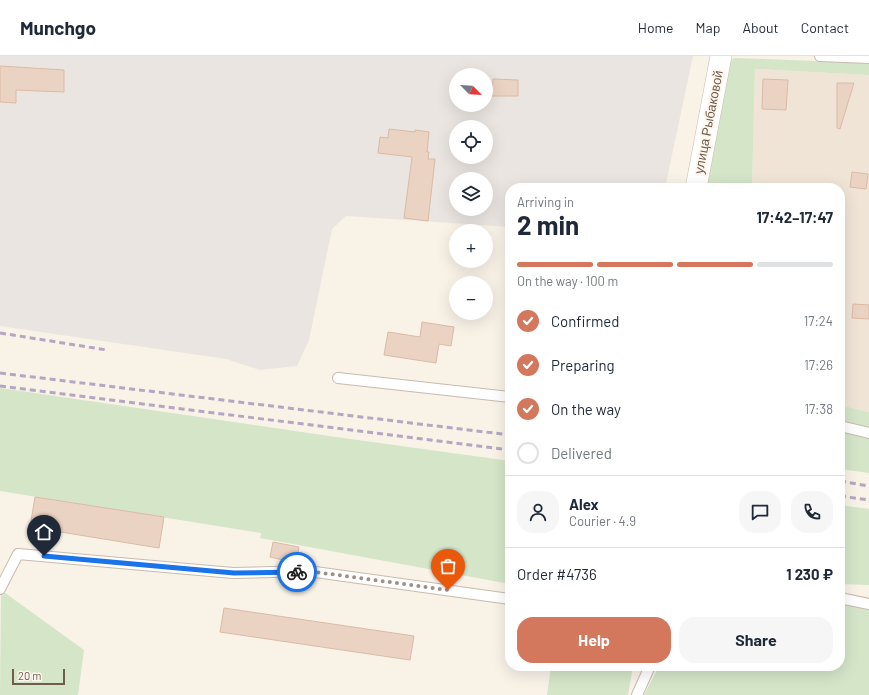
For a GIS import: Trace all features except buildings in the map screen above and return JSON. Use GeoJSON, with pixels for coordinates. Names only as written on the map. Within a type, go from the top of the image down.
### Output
{"type":"FeatureCollection","features":[{"type":"Feature","properties":{"kind":"street","name":"улица Рыбаковой"},"geometry":{"type":"LineString","coordinates":[[697,183],[721,56]]}},
{"type":"Feature","properties":{"kind":"lane"},"geometry":{"type":"LineString","coordinates":[[820,56],[869,58]]}},
{"type":"Feature","properties":{"kind":"lane"},"geometry":{"type":"LineString","coordinates":[[338,378],[505,396]]}},
{"type":"Feature","properties":{"kind":"lane"},"geometry":{"type":"LineString","coordinates":[[845,427],[869,433]]}},
{"type":"Feature","properties":{"kind":"lane"},"geometry":{"type":"LineString","coordinates":[[0,589],[18,554],[234,573],[308,571],[505,598]]}},
{"type":"Feature","properties":{"kind":"lane"},"geometry":{"type":"LineString","coordinates":[[845,599],[869,604]]}},
{"type":"Feature","properties":{"kind":"lane"},"geometry":{"type":"LineString","coordinates":[[637,695],[648,671]]}},
{"type":"Feature","properties":{"kind":"shaded area"},"geometry":{"type":"Polygon","coordinates":[[[0,56],[693,56],[666,183],[505,183],[505,227],[493,226],[493,224],[465,224],[346,216],[332,229],[309,340],[297,366],[260,370],[226,359],[0,326],[0,56]]]}},
{"type":"Feature","properties":{"kind":"shaded area"},"geometry":{"type":"Polygon","coordinates":[[[755,69],[869,75],[869,412],[845,406],[845,183],[752,183],[755,69]]]}},
{"type":"Feature","properties":{"kind":"green space"},"geometry":{"type":"Polygon","coordinates":[[[734,58],[869,63],[869,75],[755,69],[752,183],[694,183],[719,71],[734,58]]]}},
{"type":"Feature","properties":{"kind":"green space"},"geometry":{"type":"Polygon","coordinates":[[[0,388],[505,460],[505,583],[260,538],[261,533],[0,491],[0,388]]]}},
{"type":"Feature","properties":{"kind":"green space"},"geometry":{"type":"Polygon","coordinates":[[[845,406],[869,412],[869,473],[845,470],[845,406]]]}},
{"type":"Feature","properties":{"kind":"green space"},"geometry":{"type":"Polygon","coordinates":[[[845,506],[869,509],[869,585],[845,584],[845,506]]]}},
{"type":"Feature","properties":{"kind":"green space"},"geometry":{"type":"Polygon","coordinates":[[[1,590],[84,650],[78,695],[0,695],[1,590]]]}},
{"type":"Feature","properties":{"kind":"green space"},"geometry":{"type":"Polygon","coordinates":[[[845,604],[869,610],[869,695],[644,695],[656,671],[845,671],[845,604]]]}},
{"type":"Feature","properties":{"kind":"green space"},"geometry":{"type":"Polygon","coordinates":[[[550,671],[632,671],[628,695],[547,695],[550,671]]]}},
{"type":"Feature","properties":{"kind":"railway"},"geometry":{"type":"LineString","coordinates":[[0,333],[107,350]]}},
{"type":"Feature","properties":{"kind":"railway"},"geometry":{"type":"LineString","coordinates":[[0,373],[505,434]]}},
{"type":"Feature","properties":{"kind":"railway"},"geometry":{"type":"LineString","coordinates":[[0,386],[505,449]]}},
{"type":"Feature","properties":{"kind":"railway"},"geometry":{"type":"LineString","coordinates":[[845,482],[869,486]]}},
{"type":"Feature","properties":{"kind":"railway"},"geometry":{"type":"LineString","coordinates":[[845,497],[869,500]]}},
{"type":"Feature","properties":{"kind":"way so far"},"geometry":{"type":"LineString","coordinates":[[297,572],[308,571],[448,590]]}},
{"type":"Feature","properties":{"kind":"route"},"geometry":{"type":"LineString","coordinates":[[44,556],[234,573],[297,572]]}}]}
